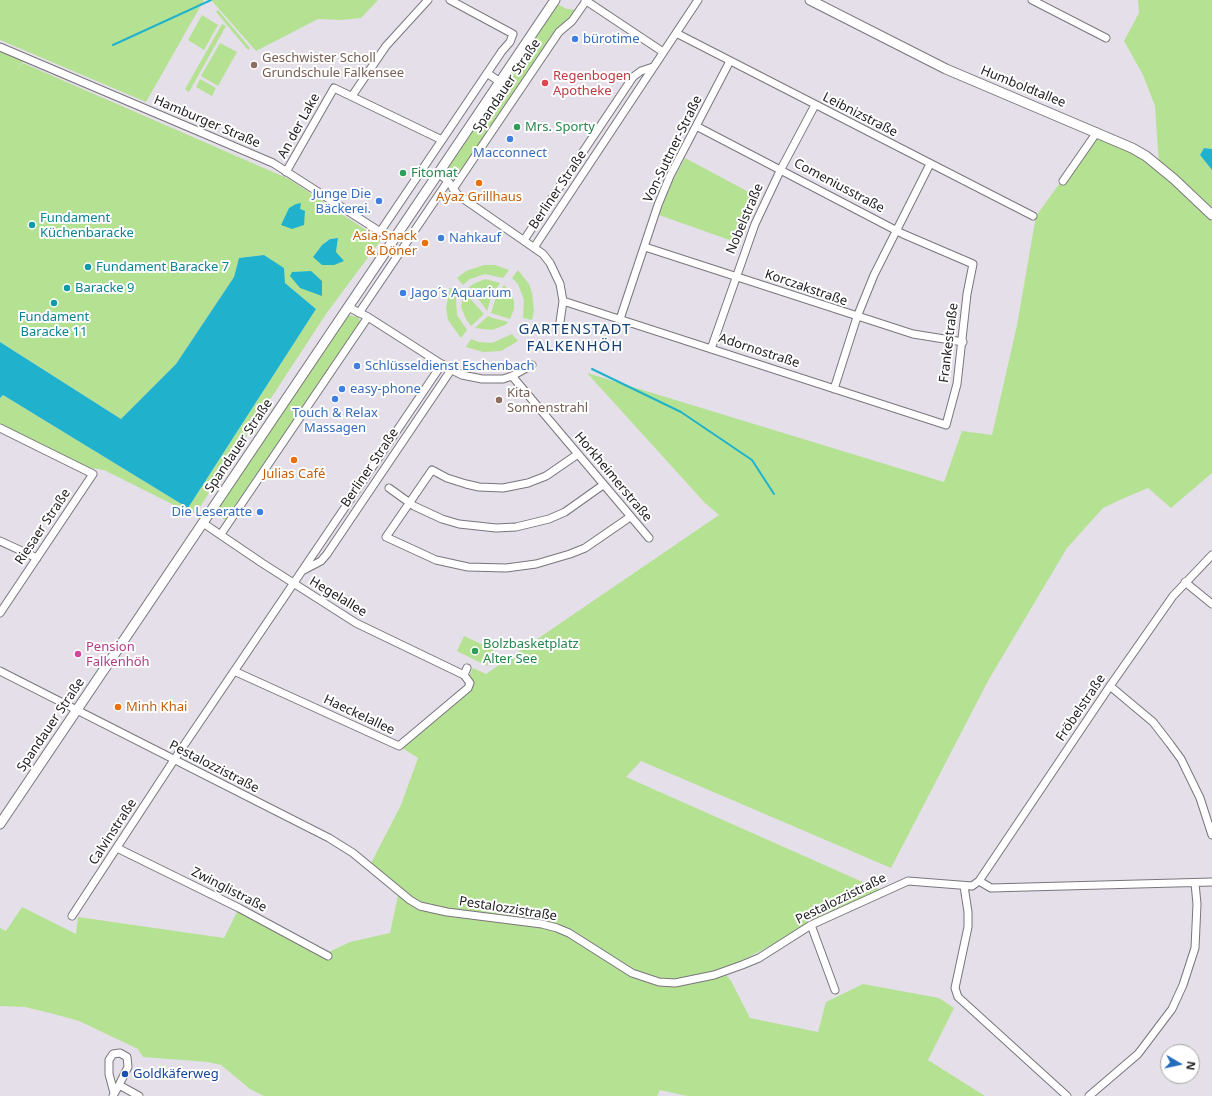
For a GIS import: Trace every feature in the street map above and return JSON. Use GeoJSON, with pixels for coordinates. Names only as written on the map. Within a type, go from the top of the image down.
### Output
{"type":"FeatureCollection","features":[{"type":"Feature","properties":{"kind":"main road","name":"Spandauer Straße"},"geometry":{"type":"LineString","coordinates":[[0,824],[555,0]]}},
{"type":"Feature","properties":{"kind":"main road","name":"Humboldtallee"},"geometry":{"type":"LineString","coordinates":[[810,0],[946,69],[1098,132],[1146,156],[1174,179],[1212,216]]}},
{"type":"Feature","properties":{"kind":"street"},"geometry":{"type":"LineString","coordinates":[[352,96],[386,46],[428,0]]}},
{"type":"Feature","properties":{"kind":"street","name":"Spandauer Straße"},"geometry":{"type":"LineString","coordinates":[[380,232],[487,73],[510,42],[513,34],[450,0]]}},
{"type":"Feature","properties":{"kind":"street","name":"Berliner Straße"},"geometry":{"type":"LineString","coordinates":[[534,246],[698,0]]}},
{"type":"Feature","properties":{"kind":"street"},"geometry":{"type":"LineString","coordinates":[[1032,0],[1106,38]]}},
{"type":"Feature","properties":{"kind":"street"},"geometry":{"type":"LineString","coordinates":[[585,1],[663,52]]}},
{"type":"Feature","properties":{"kind":"street","name":"Spandauer Straße"},"geometry":{"type":"LineString","coordinates":[[453,189],[559,32],[572,21],[585,1]]}},
{"type":"Feature","properties":{"kind":"street","name":"Leibnizstraße"},"geometry":{"type":"LineString","coordinates":[[676,33],[1033,216]]}},
{"type":"Feature","properties":{"kind":"street","name":"Hamburger Straße"},"geometry":{"type":"LineString","coordinates":[[0,47],[233,145],[273,164],[393,240]]}},
{"type":"Feature","properties":{"kind":"street","name":"Von-Suttner-Straße"},"geometry":{"type":"LineString","coordinates":[[620,319],[658,205],[696,126],[730,61]]}},
{"type":"Feature","properties":{"kind":"street","name":"Berliner Straße"},"geometry":{"type":"LineString","coordinates":[[524,240],[633,77],[641,71],[653,67]]}},
{"type":"Feature","properties":{"kind":"street","name":"Spandauer Straße"},"geometry":{"type":"LineString","coordinates":[[487,73],[500,82]]}},
{"type":"Feature","properties":{"kind":"street","name":"An der Lake"},"geometry":{"type":"LineString","coordinates":[[286,172],[334,88],[389,116],[442,140]]}},
{"type":"Feature","properties":{"kind":"street","name":"Nobelstraße"},"geometry":{"type":"LineString","coordinates":[[711,349],[735,277],[755,224],[781,169],[815,105]]}},
{"type":"Feature","properties":{"kind":"street","name":"Comeniusstraße"},"geometry":{"type":"LineString","coordinates":[[696,126],[940,251],[973,264]]}},
{"type":"Feature","properties":{"kind":"street"},"geometry":{"type":"LineString","coordinates":[[1062,181],[1098,132]]}},
{"type":"Feature","properties":{"kind":"street"},"geometry":{"type":"LineString","coordinates":[[834,389],[857,317],[874,275],[930,164]]}},
{"type":"Feature","properties":{"kind":"street","name":"Berliner Straße"},"geometry":{"type":"LineString","coordinates":[[438,173],[448,181],[458,196],[534,246],[543,254],[556,273],[563,301],[560,322]]}},
{"type":"Feature","properties":{"kind":"street"},"geometry":{"type":"LineString","coordinates":[[359,313],[448,181]]}},
{"type":"Feature","properties":{"kind":"street","name":"Korczakstraße"},"geometry":{"type":"LineString","coordinates":[[645,247],[857,317],[920,336],[963,342]]}},
{"type":"Feature","properties":{"kind":"street","name":"Frankestraße"},"geometry":{"type":"LineString","coordinates":[[946,425],[957,384],[963,342],[967,294],[973,264]]}},
{"type":"Feature","properties":{"kind":"street","name":"Adornostraße"},"geometry":{"type":"LineString","coordinates":[[563,301],[946,425]]}},
{"type":"Feature","properties":{"kind":"street"},"geometry":{"type":"LineString","coordinates":[[348,307],[368,317],[451,370],[462,375],[482,379],[503,379],[512,376],[532,365]]}},
{"type":"Feature","properties":{"kind":"street"},"geometry":{"type":"LineString","coordinates":[[221,534],[368,317]]}},
{"type":"Feature","properties":{"kind":"street","name":"Berliner Straße"},"geometry":{"type":"LineString","coordinates":[[174,760],[442,364]]}},
{"type":"Feature","properties":{"kind":"street","name":"Berliner Straße"},"geometry":{"type":"LineString","coordinates":[[302,571],[321,562],[328,554],[451,370]]}},
{"type":"Feature","properties":{"kind":"street","name":"Horkheimerstraße"},"geometry":{"type":"LineString","coordinates":[[512,376],[603,486],[649,538]]}},
{"type":"Feature","properties":{"kind":"street","name":"Riesaer Straße"},"geometry":{"type":"LineString","coordinates":[[0,428],[93,474],[37,558],[1,608]]}},
{"type":"Feature","properties":{"kind":"street"},"geometry":{"type":"LineString","coordinates":[[578,454],[546,476],[528,483],[503,488],[479,487],[466,484],[447,478],[432,470],[386,537],[436,560],[486,568],[530,565],[570,554],[584,548],[630,517]]}},
{"type":"Feature","properties":{"kind":"street"},"geometry":{"type":"LineString","coordinates":[[389,488],[428,513],[459,524],[484,528],[516,527],[549,519],[565,512],[603,486]]}},
{"type":"Feature","properties":{"kind":"street","name":"Hegelallee"},"geometry":{"type":"LineString","coordinates":[[203,523],[293,584],[356,623],[465,672]]}},
{"type":"Feature","properties":{"kind":"street"},"geometry":{"type":"LineString","coordinates":[[0,541],[37,558]]}},
{"type":"Feature","properties":{"kind":"street","name":"Fröbelstraße"},"geometry":{"type":"LineString","coordinates":[[979,881],[1110,686],[1173,596],[1212,555]]}},
{"type":"Feature","properties":{"kind":"street"},"geometry":{"type":"LineString","coordinates":[[1185,582],[1212,604]]}},
{"type":"Feature","properties":{"kind":"street","name":"Pestalozzistraße"},"geometry":{"type":"LineString","coordinates":[[0,671],[329,838],[353,853],[410,900],[420,906],[446,912],[542,924],[558,928],[570,933],[624,969],[648,979],[675,983],[714,975],[742,966],[759,958],[811,925],[908,881],[964,886],[972,886],[979,881]]}},
{"type":"Feature","properties":{"kind":"street","name":"Haeckelallee"},"geometry":{"type":"LineString","coordinates":[[234,671],[399,746],[468,688],[470,683],[465,672]]}},
{"type":"Feature","properties":{"kind":"street"},"geometry":{"type":"LineString","coordinates":[[1110,686],[1153,722],[1170,744],[1184,765],[1200,798],[1212,835]]}},
{"type":"Feature","properties":{"kind":"street","name":"Calvinstraße"},"geometry":{"type":"LineString","coordinates":[[72,916],[174,760]]}},
{"type":"Feature","properties":{"kind":"street","name":"Zwinglistraße"},"geometry":{"type":"LineString","coordinates":[[117,848],[239,908],[328,956]]}},
{"type":"Feature","properties":{"kind":"street"},"geometry":{"type":"LineString","coordinates":[[979,881],[991,888],[1212,882]]}},
{"type":"Feature","properties":{"kind":"street"},"geometry":{"type":"LineString","coordinates":[[1089,1096],[1138,1054],[1172,1009],[1183,985],[1195,948],[1197,904],[1195,883]]}},
{"type":"Feature","properties":{"kind":"street"},"geometry":{"type":"LineString","coordinates":[[964,886],[968,912],[968,927],[956,984],[958,998],[1067,1096]]}},
{"type":"Feature","properties":{"kind":"street"},"geometry":{"type":"LineString","coordinates":[[811,925],[835,990]]}},
{"type":"Feature","properties":{"kind":"street"},"geometry":{"type":"LineString","coordinates":[[120,1052],[127,1057],[129,1063],[114,1095],[109,1074],[109,1060],[112,1054],[120,1052]]}},
{"type":"Feature","properties":{"kind":"street"},"geometry":{"type":"LineString","coordinates":[[119,1085],[139,1096]]}},
{"type":"Feature","properties":{"kind":"green space"},"geometry":{"type":"Polygon","coordinates":[[[0,0],[204,0],[146,102],[0,40],[0,0]]]}},
{"type":"Feature","properties":{"kind":"green space"},"geometry":{"type":"Polygon","coordinates":[[[211,0],[378,0],[361,18],[341,20],[318,19],[256,51],[211,0]]]}},
{"type":"Feature","properties":{"kind":"green space"},"geometry":{"type":"Polygon","coordinates":[[[1138,0],[1212,0],[1212,149],[1204,148],[1200,155],[1212,170],[1212,215],[1179,185],[1212,222],[1212,473],[1171,508],[1148,488],[1103,508],[1067,548],[989,679],[891,868],[641,761],[626,777],[883,891],[811,925],[723,970],[731,981],[750,1018],[818,1032],[826,1002],[863,984],[939,998],[954,1008],[928,1060],[985,1096],[687,1096],[660,1090],[657,1096],[264,1096],[250,1089],[221,1065],[208,1062],[143,1057],[138,1049],[79,1021],[25,1007],[0,1006],[0,928],[6,931],[22,907],[76,934],[78,917],[224,938],[239,908],[304,943],[329,952],[350,942],[390,933],[399,891],[369,867],[401,805],[418,758],[399,746],[473,686],[470,674],[473,668],[486,674],[719,515],[705,503],[587,373],[944,482],[962,431],[992,435],[1017,325],[1036,216],[1097,132],[1159,166],[1155,106],[1143,75],[1124,41],[1139,13],[1138,0]]]}},
{"type":"Feature","properties":{"kind":"green space"},"geometry":{"type":"Polygon","coordinates":[[[557,4],[567,9],[577,10],[558,29],[460,172],[455,176],[449,176],[447,167],[557,4]]]}},
{"type":"Feature","properties":{"kind":"green space"},"geometry":{"type":"Polygon","coordinates":[[[218,10],[250,48],[248,50],[216,12],[218,10]]]}},
{"type":"Feature","properties":{"kind":"green space"},"geometry":{"type":"Polygon","coordinates":[[[202,15],[218,25],[204,50],[188,40],[202,15]]]}},
{"type":"Feature","properties":{"kind":"green space"},"geometry":{"type":"Polygon","coordinates":[[[222,24],[226,26],[189,92],[185,89],[222,24]]]}},
{"type":"Feature","properties":{"kind":"green space"},"geometry":{"type":"Polygon","coordinates":[[[220,43],[237,52],[218,86],[201,76],[220,43]]]}},
{"type":"Feature","properties":{"kind":"green space"},"geometry":{"type":"Polygon","coordinates":[[[0,50],[24,61],[15,72],[23,63],[289,179],[381,240],[326,314],[196,513],[190,513],[104,470],[90,468],[0,425],[0,398],[3,395],[188,508],[316,309],[285,283],[283,268],[264,255],[239,258],[234,277],[176,364],[121,419],[0,342],[0,50]],[[338,238],[330,239],[322,245],[313,257],[336,252],[338,238]]]}},
{"type":"Feature","properties":{"kind":"green space"},"geometry":{"type":"Polygon","coordinates":[[[200,79],[216,88],[212,96],[196,87],[200,79]]]}},
{"type":"Feature","properties":{"kind":"green space"},"geometry":{"type":"Polygon","coordinates":[[[685,158],[758,197],[738,243],[659,215],[672,182],[685,158]]]}},
{"type":"Feature","properties":{"kind":"green space"},"geometry":{"type":"Polygon","coordinates":[[[484,265],[495,265],[509,270],[503,278],[485,274],[470,279],[463,285],[457,278],[466,271],[484,265]]]}},
{"type":"Feature","properties":{"kind":"green space"},"geometry":{"type":"Polygon","coordinates":[[[518,270],[529,284],[532,293],[534,311],[532,320],[523,318],[524,300],[518,284],[512,278],[518,270]]]}},
{"type":"Feature","properties":{"kind":"green space"},"geometry":{"type":"Polygon","coordinates":[[[485,279],[500,283],[492,295],[487,311],[477,297],[467,289],[473,284],[485,279]]]}},
{"type":"Feature","properties":{"kind":"green space"},"geometry":{"type":"Polygon","coordinates":[[[504,285],[512,295],[514,302],[514,309],[510,319],[491,313],[496,297],[504,285]]]}},
{"type":"Feature","properties":{"kind":"green space"},"geometry":{"type":"Polygon","coordinates":[[[450,288],[459,291],[456,299],[457,315],[467,330],[461,338],[448,320],[446,308],[450,288]]]}},
{"type":"Feature","properties":{"kind":"green space"},"geometry":{"type":"Polygon","coordinates":[[[464,292],[484,314],[471,326],[461,307],[464,292]]]}},
{"type":"Feature","properties":{"kind":"green space"},"geometry":{"type":"Polygon","coordinates":[[[348,315],[358,317],[361,323],[225,520],[215,513],[348,315]]]}},
{"type":"Feature","properties":{"kind":"green space"},"geometry":{"type":"Polygon","coordinates":[[[488,316],[508,322],[505,325],[492,330],[475,328],[488,316]]]}},
{"type":"Feature","properties":{"kind":"green space"},"geometry":{"type":"Polygon","coordinates":[[[512,334],[518,341],[501,351],[483,352],[466,347],[471,339],[479,342],[492,343],[512,334]]]}},
{"type":"Feature","properties":{"kind":"green space","name":"Bolzbasketplatz Alter See"},"geometry":{"type":"Polygon","coordinates":[[[464,636],[494,650],[487,666],[457,651],[464,636]]]}},
{"type":"Feature","properties":{"kind":"water"},"geometry":{"type":"Polygon","coordinates":[[[1204,148],[1212,149],[1212,170],[1200,155],[1204,148]]]}},
{"type":"Feature","properties":{"kind":"water"},"geometry":{"type":"Polygon","coordinates":[[[301,203],[300,209],[305,211],[304,225],[292,229],[281,225],[289,208],[301,203]]]}},
{"type":"Feature","properties":{"kind":"water"},"geometry":{"type":"Polygon","coordinates":[[[338,238],[336,252],[344,261],[334,265],[322,265],[313,257],[322,245],[330,239],[338,238]]]}},
{"type":"Feature","properties":{"kind":"water"},"geometry":{"type":"Polygon","coordinates":[[[264,255],[284,268],[285,283],[316,309],[188,508],[3,395],[0,398],[0,342],[121,419],[176,364],[234,277],[239,258],[264,255]]]}},
{"type":"Feature","properties":{"kind":"water"},"geometry":{"type":"Polygon","coordinates":[[[311,271],[322,281],[322,296],[300,288],[290,276],[292,272],[311,271]]]}},
{"type":"Feature","properties":{"kind":"waterway"},"geometry":{"type":"LineString","coordinates":[[113,45],[211,0]]}},
{"type":"Feature","properties":{"kind":"waterway"},"geometry":{"type":"LineString","coordinates":[[592,369],[681,412],[752,460],[774,494]]}},
{"type":"Feature","properties":{"kind":"place","name":"bürotime"},"geometry":{"type":"Point","coordinates":[575,39]}},
{"type":"Feature","properties":{"kind":"place","name":"Geschwister Scholl Grundschule Falkensee"},"geometry":{"type":"Point","coordinates":[254,65]}},
{"type":"Feature","properties":{"kind":"place","name":"Regenbogen Apotheke"},"geometry":{"type":"Point","coordinates":[545,83]}},
{"type":"Feature","properties":{"kind":"place","name":"Mrs. Sporty"},"geometry":{"type":"Point","coordinates":[517,127]}},
{"type":"Feature","properties":{"kind":"place","name":"Macconnect"},"geometry":{"type":"Point","coordinates":[510,139]}},
{"type":"Feature","properties":{"kind":"place","name":"Fitomat"},"geometry":{"type":"Point","coordinates":[403,173]}},
{"type":"Feature","properties":{"kind":"place","name":"Ayaz Grillhaus"},"geometry":{"type":"Point","coordinates":[479,183]}},
{"type":"Feature","properties":{"kind":"place","name":"Junge Die Bäckerei."},"geometry":{"type":"Point","coordinates":[379,201]}},
{"type":"Feature","properties":{"kind":"place","name":"Fundament Küchenbaracke"},"geometry":{"type":"Point","coordinates":[32,225]}},
{"type":"Feature","properties":{"kind":"place","name":"Nahkauf"},"geometry":{"type":"Point","coordinates":[441,238]}},
{"type":"Feature","properties":{"kind":"place","name":"Asia Snack & Döner"},"geometry":{"type":"Point","coordinates":[425,243]}},
{"type":"Feature","properties":{"kind":"place","name":"Fundament Baracke 7"},"geometry":{"type":"Point","coordinates":[88,267]}},
{"type":"Feature","properties":{"kind":"place","name":"Baracke 9"},"geometry":{"type":"Point","coordinates":[67,288]}},
{"type":"Feature","properties":{"kind":"place","name":"Jago´s Aquarium"},"geometry":{"type":"Point","coordinates":[403,293]}},
{"type":"Feature","properties":{"kind":"place","name":"Fundament Baracke 11"},"geometry":{"type":"Point","coordinates":[54,303]}},
{"type":"Feature","properties":{"kind":"place","name":"Schlüsseldienst Eschenbach"},"geometry":{"type":"Point","coordinates":[357,366]}},
{"type":"Feature","properties":{"kind":"place","name":"easy-phone"},"geometry":{"type":"Point","coordinates":[342,389]}},
{"type":"Feature","properties":{"kind":"place","name":"Touch & Relax Massagen"},"geometry":{"type":"Point","coordinates":[335,399]}},
{"type":"Feature","properties":{"kind":"place","name":"Kita Sonnenstrahl"},"geometry":{"type":"Point","coordinates":[499,400]}},
{"type":"Feature","properties":{"kind":"place","name":"Julias Café"},"geometry":{"type":"Point","coordinates":[294,460]}},
{"type":"Feature","properties":{"kind":"place","name":"Die Leseratte"},"geometry":{"type":"Point","coordinates":[260,512]}},
{"type":"Feature","properties":{"kind":"place","name":"Bolzbasketplatz Alter See"},"geometry":{"type":"Point","coordinates":[475,651]}},
{"type":"Feature","properties":{"kind":"place","name":"Pension Falkenhöh"},"geometry":{"type":"Point","coordinates":[78,654]}},
{"type":"Feature","properties":{"kind":"place","name":"Minh Khai"},"geometry":{"type":"Point","coordinates":[118,707]}},
{"type":"Feature","properties":{"kind":"place","name":"Goldkäferweg"},"geometry":{"type":"Point","coordinates":[125,1074]}},
{"type":"Feature","properties":{"kind":"district","name":"GARTENSTADT FALKENHÖH"},"geometry":{"type":"Point","coordinates":[575,338]}}]}
